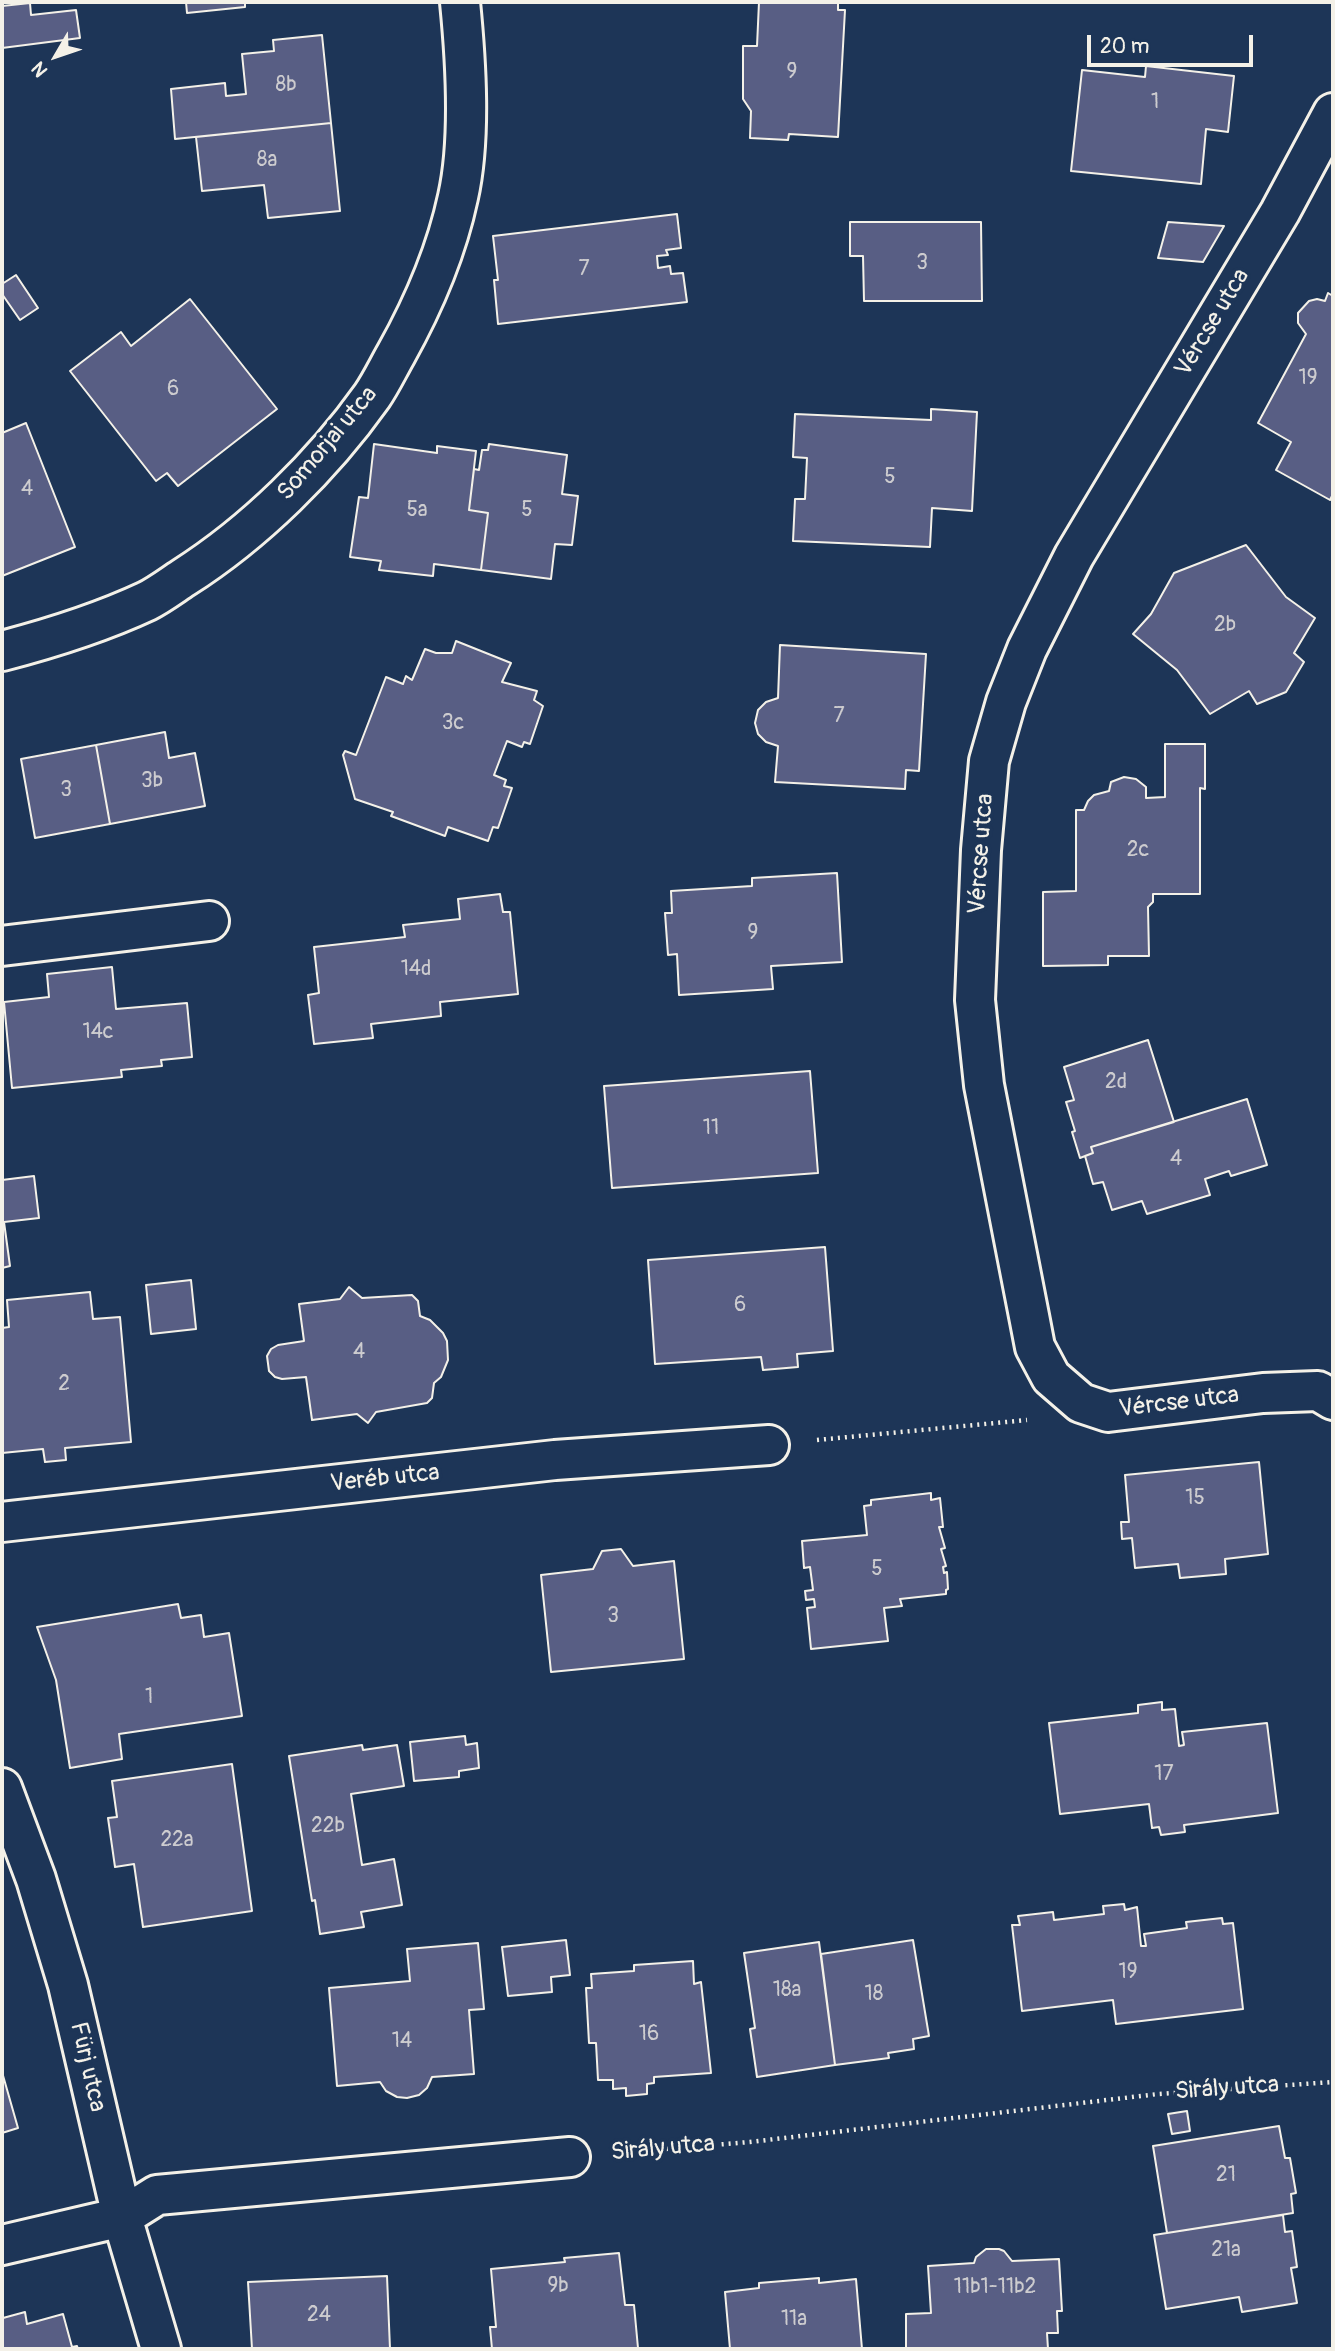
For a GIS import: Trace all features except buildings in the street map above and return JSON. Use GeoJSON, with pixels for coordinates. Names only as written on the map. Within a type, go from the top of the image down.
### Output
{"type":"FeatureCollection","features":[{"type":"Feature","properties":{"kind":"street","name":"Somorjai utca"},"geometry":{"type":"LineString","coordinates":[[2,651],[93,624],[149,600],[199,568],[238,540],[265,516],[320,458],[373,395],[419,314],[437,273],[459,196],[465,143],[460,2]]}},
{"type":"Feature","properties":{"kind":"street","name":"Vércse utca"},"geometry":{"type":"LineString","coordinates":[[1333,113],[1280,212],[1074,556],[1027,649],[1006,702],[989,761],[981,850],[975,1000],[984,1086],[1035,1347],[1051,1377],[1081,1403],[1108,1412],[1263,1392],[1318,1391],[1333,1400]]}},
{"type":"Feature","properties":{"kind":"street"},"geometry":{"type":"LineString","coordinates":[[2,946],[209,921]]}},
{"type":"Feature","properties":{"kind":"street","name":"Veréb utca"},"geometry":{"type":"LineString","coordinates":[[2,1522],[555,1460],[769,1445]]}},
{"type":"Feature","properties":{"kind":"street","name":"Fürj utca"},"geometry":{"type":"LineString","coordinates":[[2,1787],[36,1879],[68,1985],[122,2217],[161,2349]]}},
{"type":"Feature","properties":{"kind":"street"},"geometry":{"type":"LineString","coordinates":[[2,2245],[122,2217],[157,2195],[570,2157]]}},
{"type":"Feature","properties":{"kind":"path"},"geometry":{"type":"LineString","coordinates":[[769,1445],[1108,1412]]}},
{"type":"Feature","properties":{"kind":"path","name":"Sirály utca"},"geometry":{"type":"LineString","coordinates":[[570,2157],[750,2142],[1158,2094],[1333,2082]]}}]}
